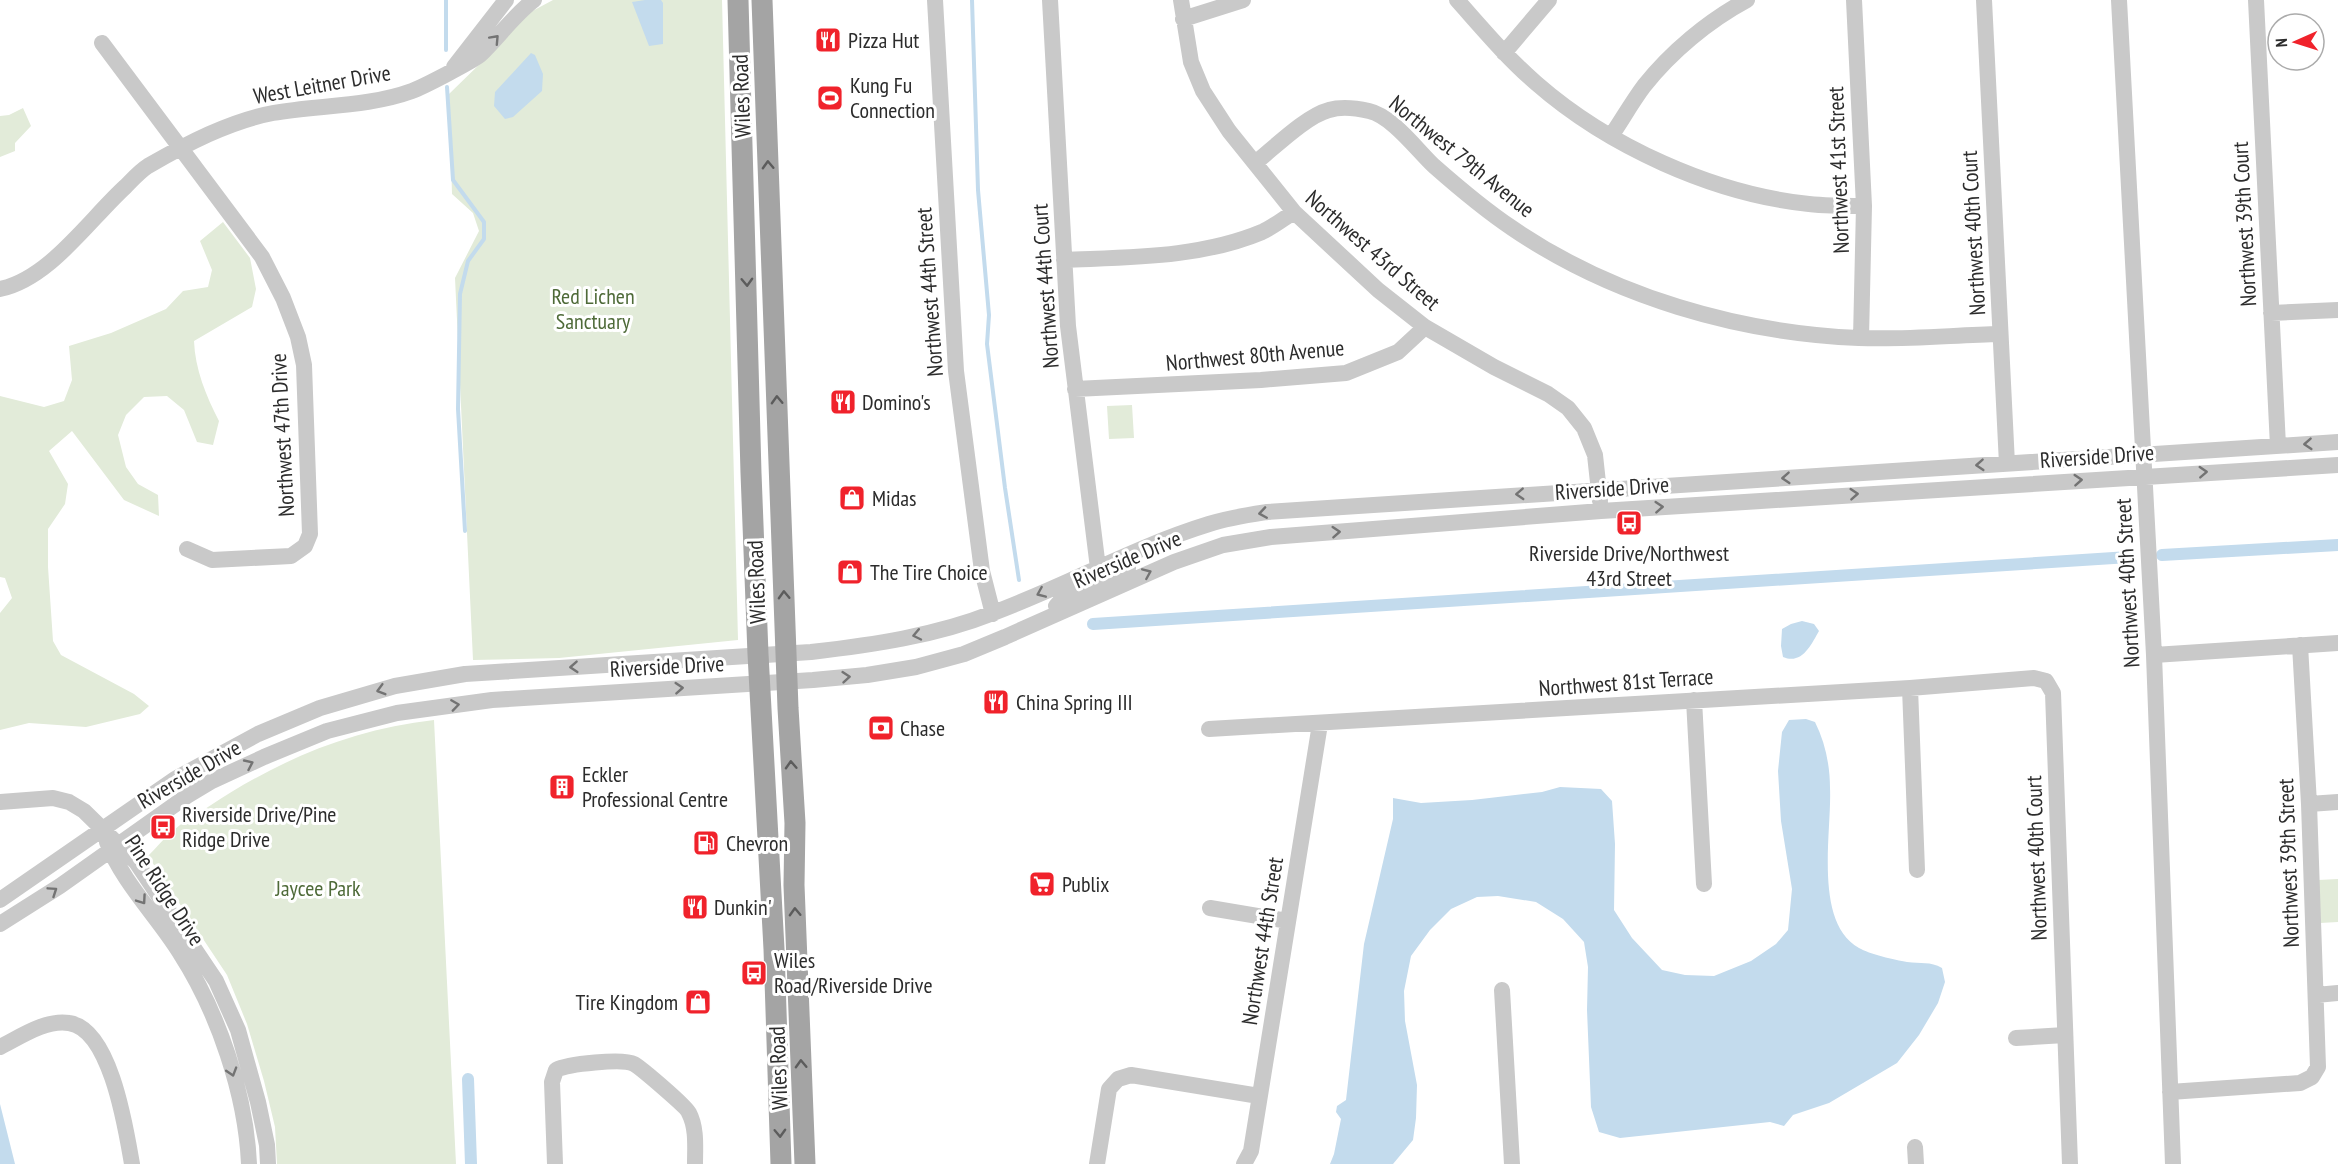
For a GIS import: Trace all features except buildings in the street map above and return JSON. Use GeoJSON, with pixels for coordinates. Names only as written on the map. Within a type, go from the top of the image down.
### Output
{"type":"FeatureCollection","features":[{"type":"Feature","properties":{"kind":"main road","name":"Wiles Road"},"geometry":{"type":"LineString","coordinates":[[738,0],[758,654],[774,949],[781,1164]]}},
{"type":"Feature","properties":{"kind":"main road","name":"Wiles Road"},"geometry":{"type":"LineString","coordinates":[[762,0],[787,681],[795,823],[794,885],[805,1164]]}},
{"type":"Feature","properties":{"kind":"street","name":"West Leitner Drive"},"geometry":{"type":"LineString","coordinates":[[452,70],[506,0]]}},
{"type":"Feature","properties":{"kind":"street","name":"West Leitner Drive"},"geometry":{"type":"LineString","coordinates":[[0,289],[34,275],[66,247],[145,168],[239,122],[272,113],[385,98],[413,91],[477,57],[518,12],[534,0]]}},
{"type":"Feature","properties":{"kind":"street","name":"Northwest 44th Street"},"geometry":{"type":"LineString","coordinates":[[934,0],[955,360],[982,572],[993,614]]}},
{"type":"Feature","properties":{"kind":"street","name":"Northwest 44th Court"},"geometry":{"type":"LineString","coordinates":[[1050,0],[1064,260],[1075,389],[1098,568]]}},
{"type":"Feature","properties":{"kind":"street","name":"Northwest 43rd Street"},"geometry":{"type":"LineString","coordinates":[[1181,0],[1191,62],[1203,91],[1229,131],[1294,212],[1378,290],[1425,327],[1494,367],[1548,394],[1568,408],[1584,428],[1595,455],[1601,511]]}},
{"type":"Feature","properties":{"kind":"street"},"geometry":{"type":"LineString","coordinates":[[1183,19],[1243,0]]}},
{"type":"Feature","properties":{"kind":"street"},"geometry":{"type":"LineString","coordinates":[[1457,0],[1504,53],[1536,84],[1611,136],[1681,170],[1742,191],[1808,204],[1864,206]]}},
{"type":"Feature","properties":{"kind":"street"},"geometry":{"type":"LineString","coordinates":[[1504,53],[1549,0]]}},
{"type":"Feature","properties":{"kind":"street"},"geometry":{"type":"LineString","coordinates":[[1611,136],[1644,86],[1682,46],[1727,10],[1747,0]]}},
{"type":"Feature","properties":{"kind":"street","name":"Northwest 41st Street"},"geometry":{"type":"LineString","coordinates":[[1854,0],[1864,206],[1861,338]]}},
{"type":"Feature","properties":{"kind":"street","name":"Northwest 40th Court"},"geometry":{"type":"LineString","coordinates":[[1984,0],[2007,464]]}},
{"type":"Feature","properties":{"kind":"street","name":"Northwest 40th Street"},"geometry":{"type":"LineString","coordinates":[[2119,0],[2154,655],[2173,1164]]}},
{"type":"Feature","properties":{"kind":"street","name":"Northwest 39th Court"},"geometry":{"type":"LineString","coordinates":[[2256,0],[2278,446]]}},
{"type":"Feature","properties":{"kind":"street","name":"Northwest 47th Drive"},"geometry":{"type":"LineString","coordinates":[[102,43],[262,257],[283,298],[298,337],[304,364],[310,534],[305,546],[291,555],[212,560],[187,549]]}},
{"type":"Feature","properties":{"kind":"street","name":"Northwest 79th Avenue"},"geometry":{"type":"LineString","coordinates":[[1256,163],[1299,127],[1327,110],[1352,107],[1373,111],[1391,123],[1433,165],[1489,212],[1514,229],[1599,277],[1651,297],[1710,316],[1809,335],[1861,338],[2000,334]]}},
{"type":"Feature","properties":{"kind":"street"},"geometry":{"type":"LineString","coordinates":[[1064,260],[1146,256],[1216,247],[1263,231],[1294,212]]}},
{"type":"Feature","properties":{"kind":"street"},"geometry":{"type":"LineString","coordinates":[[2271,313],[2338,310]]}},
{"type":"Feature","properties":{"kind":"street","name":"Northwest 80th Avenue"},"geometry":{"type":"LineString","coordinates":[[1075,389],[1163,386],[1346,373],[1398,352],[1425,327]]}},
{"type":"Feature","properties":{"kind":"street","name":"Riverside Drive"},"geometry":{"type":"LineString","coordinates":[[0,900],[175,779],[258,734],[320,708],[396,686],[465,674],[786,653],[863,646],[895,640],[947,629],[993,614],[1140,550],[1210,524],[1267,512],[2338,442]]}},
{"type":"Feature","properties":{"kind":"street","name":"Riverside Drive"},"geometry":{"type":"LineString","coordinates":[[0,924],[212,781],[327,731],[397,713],[492,700],[867,675],[916,667],[964,654],[1174,562],[1223,546],[1271,537],[1601,511],[2145,475],[2338,465]]}},
{"type":"Feature","properties":{"kind":"street"},"geometry":{"type":"LineString","coordinates":[[1049,617],[1060,601],[1131,566],[1140,550]]}},
{"type":"Feature","properties":{"kind":"street"},"geometry":{"type":"LineString","coordinates":[[2154,655],[2338,643]]}},
{"type":"Feature","properties":{"kind":"street","name":"Northwest 39th Street"},"geometry":{"type":"LineString","coordinates":[[2170,1092],[2300,1083],[2312,1077],[2318,1067],[2309,804],[2300,645]]}},
{"type":"Feature","properties":{"kind":"street","name":"Northwest 81st Terrace"},"geometry":{"type":"LineString","coordinates":[[1209,729],[1910,688],[2034,678],[2046,681]]}},
{"type":"Feature","properties":{"kind":"street","name":"Northwest 40th Court"},"geometry":{"type":"LineString","coordinates":[[2046,681],[2053,693],[2070,1164]]}},
{"type":"Feature","properties":{"kind":"street"},"geometry":{"type":"LineString","coordinates":[[1910,688],[1917,870]]}},
{"type":"Feature","properties":{"kind":"street"},"geometry":{"type":"LineString","coordinates":[[1694,700],[1704,884]]}},
{"type":"Feature","properties":{"kind":"street","name":"Northwest 44th Street"},"geometry":{"type":"LineString","coordinates":[[1244,1164],[1251,1151],[1320,724]]}},
{"type":"Feature","properties":{"kind":"street"},"geometry":{"type":"LineString","coordinates":[[0,802],[53,798],[69,802],[84,811],[102,830]]}},
{"type":"Feature","properties":{"kind":"street"},"geometry":{"type":"LineString","coordinates":[[2309,804],[2338,802]]}},
{"type":"Feature","properties":{"kind":"street","name":"Pine Ridge Drive"},"geometry":{"type":"LineString","coordinates":[[102,830],[115,847],[136,862],[216,981],[238,1030],[248,1061],[267,1145],[268,1164]]}},
{"type":"Feature","properties":{"kind":"street","name":"Pine Ridge Drive"},"geometry":{"type":"LineString","coordinates":[[115,847],[125,875],[179,952],[207,1002],[238,1093],[249,1164]]}},
{"type":"Feature","properties":{"kind":"street"},"geometry":{"type":"LineString","coordinates":[[1210,908],[1288,921]]}},
{"type":"Feature","properties":{"kind":"street"},"geometry":{"type":"LineString","coordinates":[[1502,990],[1512,1164]]}},
{"type":"Feature","properties":{"kind":"street"},"geometry":{"type":"LineString","coordinates":[[2316,995],[2338,993]]}},
{"type":"Feature","properties":{"kind":"street"},"geometry":{"type":"LineString","coordinates":[[0,1047],[50,1023],[70,1022],[88,1032],[102,1054],[117,1093],[132,1164]]}},
{"type":"Feature","properties":{"kind":"street"},"geometry":{"type":"LineString","coordinates":[[2016,1038],[2065,1035]]}},
{"type":"Feature","properties":{"kind":"street"},"geometry":{"type":"LineString","coordinates":[[555,1164],[552,1082],[556,1070],[566,1065],[619,1062],[632,1063],[689,1111],[694,1128],[695,1164]]}},
{"type":"Feature","properties":{"kind":"street"},"geometry":{"type":"LineString","coordinates":[[1097,1164],[1109,1089],[1118,1079],[1131,1075],[1259,1096]]}},
{"type":"Feature","properties":{"kind":"green space","name":"Red Lichen Sanctuary"},"geometry":{"type":"Polygon","coordinates":[[[553,0],[722,0],[738,640],[559,658],[473,660],[455,278],[479,231],[473,213],[452,194],[449,94],[490,54],[525,15],[553,0]]]}},
{"type":"Feature","properties":{"kind":"green space"},"geometry":{"type":"Polygon","coordinates":[[[23,108],[31,126],[15,143],[15,151],[0,157],[0,116],[9,115],[23,108]]]}},
{"type":"Feature","properties":{"kind":"green space"},"geometry":{"type":"Polygon","coordinates":[[[223,222],[250,258],[256,289],[252,307],[194,341],[196,362],[202,382],[219,421],[213,445],[197,442],[184,410],[167,396],[144,397],[126,415],[118,435],[126,467],[138,484],[158,495],[159,516],[124,500],[72,431],[49,451],[68,484],[65,504],[48,529],[53,641],[61,655],[134,694],[149,706],[140,714],[86,727],[29,723],[0,730],[0,613],[12,598],[5,578],[0,577],[0,396],[44,407],[64,401],[72,380],[69,346],[111,333],[166,309],[183,291],[208,287],[212,270],[200,241],[223,222]]]}},
{"type":"Feature","properties":{"kind":"green space"},"geometry":{"type":"Polygon","coordinates":[[[1132,405],[1134,438],[1109,439],[1107,406],[1132,405]]]}},
{"type":"Feature","properties":{"kind":"green space","name":"Jaycee Park"},"geometry":{"type":"Polygon","coordinates":[[[434,720],[456,1164],[277,1164],[275,1127],[264,1081],[247,1024],[227,975],[148,856],[167,836],[186,821],[234,790],[288,762],[344,739],[403,724],[434,720]]]}},
{"type":"Feature","properties":{"kind":"green space"},"geometry":{"type":"Polygon","coordinates":[[[2338,879],[2338,922],[2320,923],[2318,880],[2338,879]]]}},
{"type":"Feature","properties":{"kind":"water"},"geometry":{"type":"Polygon","coordinates":[[[661,0],[663,3],[663,44],[649,46],[632,2],[661,0]]]}},
{"type":"Feature","properties":{"kind":"water"},"geometry":{"type":"Polygon","coordinates":[[[531,53],[535,55],[543,74],[542,91],[513,117],[505,119],[494,106],[495,92],[531,53]]]}},
{"type":"Feature","properties":{"kind":"water"},"geometry":{"type":"Polygon","coordinates":[[[1802,621],[1814,624],[1819,631],[1801,656],[1790,659],[1783,657],[1782,629],[1802,621]]]}},
{"type":"Feature","properties":{"kind":"water"},"geometry":{"type":"Polygon","coordinates":[[[1806,719],[1815,722],[1828,762],[1830,806],[1828,875],[1835,918],[1845,935],[1859,948],[1902,961],[1933,964],[1942,968],[1945,982],[1938,1003],[1919,1035],[1897,1063],[1829,1103],[1793,1115],[1784,1126],[1770,1122],[1620,1138],[1599,1132],[1591,1107],[1587,1010],[1588,967],[1584,942],[1563,919],[1536,902],[1498,896],[1477,897],[1451,909],[1430,930],[1411,956],[1404,991],[1405,1021],[1417,1085],[1413,1140],[1393,1164],[1330,1164],[1341,1119],[1336,1112],[1337,1106],[1346,1100],[1364,944],[1393,819],[1393,798],[1421,803],[1542,792],[1560,787],[1601,789],[1612,801],[1615,844],[1614,910],[1632,938],[1662,970],[1685,975],[1714,976],[1751,961],[1776,944],[1788,930],[1792,889],[1781,821],[1778,771],[1782,732],[1789,720],[1806,719]]]}},
{"type":"Feature","properties":{"kind":"water"},"geometry":{"type":"Polygon","coordinates":[[[0,1104],[15,1164],[0,1164],[0,1104]]]}},
{"type":"Feature","properties":{"kind":"waterway"},"geometry":{"type":"LineString","coordinates":[[446,0],[446,50]]}},
{"type":"Feature","properties":{"kind":"waterway"},"geometry":{"type":"LineString","coordinates":[[972,0],[978,190],[989,315],[987,344],[1019,580]]}},
{"type":"Feature","properties":{"kind":"waterway"},"geometry":{"type":"LineString","coordinates":[[447,87],[453,180],[484,222],[484,239],[468,261],[460,294],[458,409],[465,531]]}},
{"type":"Feature","properties":{"kind":"waterway"},"geometry":{"type":"LineString","coordinates":[[2162,555],[2338,545]]}},
{"type":"Feature","properties":{"kind":"waterway"},"geometry":{"type":"LineString","coordinates":[[1093,624],[2129,557]]}},
{"type":"Feature","properties":{"kind":"waterway"},"geometry":{"type":"LineString","coordinates":[[468,1079],[471,1164]]}},
{"type":"Feature","properties":{"kind":"place","name":"Pizza Hut"},"geometry":{"type":"Point","coordinates":[828,40]}},
{"type":"Feature","properties":{"kind":"place","name":"Kung Fu Connection"},"geometry":{"type":"Point","coordinates":[830,98]}},
{"type":"Feature","properties":{"kind":"place","name":"Domino's"},"geometry":{"type":"Point","coordinates":[843,402]}},
{"type":"Feature","properties":{"kind":"place","name":"Midas"},"geometry":{"type":"Point","coordinates":[852,498]}},
{"type":"Feature","properties":{"kind":"place","name":"Riverside Drive/Northwest 43rd Street"},"geometry":{"type":"Point","coordinates":[1629,523]}},
{"type":"Feature","properties":{"kind":"place","name":"The Tire Choice"},"geometry":{"type":"Point","coordinates":[850,572]}},
{"type":"Feature","properties":{"kind":"place","name":"China Spring III"},"geometry":{"type":"Point","coordinates":[996,702]}},
{"type":"Feature","properties":{"kind":"place","name":"Chase"},"geometry":{"type":"Point","coordinates":[881,728]}},
{"type":"Feature","properties":{"kind":"place","name":"Eckler Professional Centre"},"geometry":{"type":"Point","coordinates":[562,787]}},
{"type":"Feature","properties":{"kind":"place","name":"Riverside Drive/Pine Ridge Drive"},"geometry":{"type":"Point","coordinates":[163,827]}},
{"type":"Feature","properties":{"kind":"place","name":"Chevron"},"geometry":{"type":"Point","coordinates":[706,843]}},
{"type":"Feature","properties":{"kind":"place","name":"Publix"},"geometry":{"type":"Point","coordinates":[1042,884]}},
{"type":"Feature","properties":{"kind":"place","name":"Dunkin'"},"geometry":{"type":"Point","coordinates":[695,907]}},
{"type":"Feature","properties":{"kind":"place","name":"Wiles Road/Riverside Drive"},"geometry":{"type":"Point","coordinates":[754,973]}},
{"type":"Feature","properties":{"kind":"place","name":"Tire Kingdom"},"geometry":{"type":"Point","coordinates":[698,1002]}}]}
